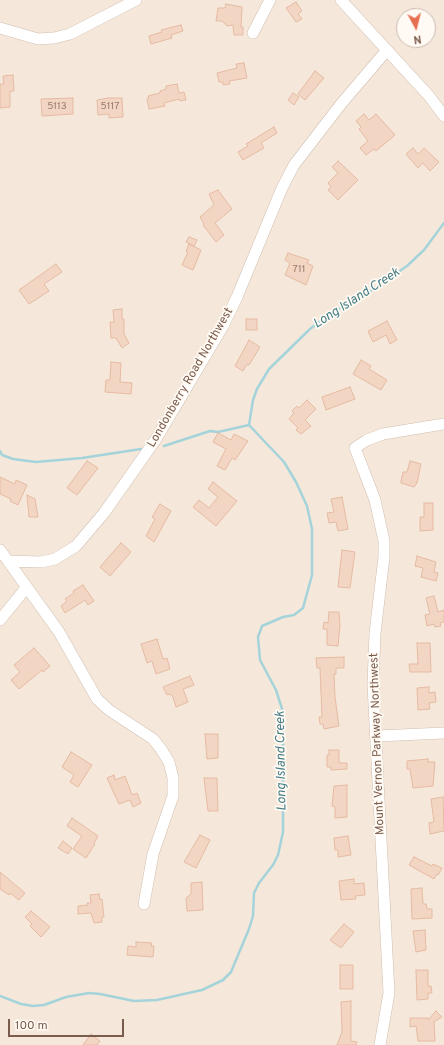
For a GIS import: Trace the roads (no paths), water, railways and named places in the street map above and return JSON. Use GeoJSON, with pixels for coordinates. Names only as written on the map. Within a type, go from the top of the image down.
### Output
{"type":"FeatureCollection","features":[{"type":"Feature","properties":{"kind":"street"},"geometry":{"type":"LineString","coordinates":[[0,28],[38,38],[54,38],[70,34],[136,0]]}},
{"type":"Feature","properties":{"kind":"street"},"geometry":{"type":"LineString","coordinates":[[253,33],[270,0]]}},
{"type":"Feature","properties":{"kind":"street"},"geometry":{"type":"LineString","coordinates":[[341,0],[429,96],[444,116]]}},
{"type":"Feature","properties":{"kind":"street","name":"Londonberry Road Northwest"},"geometry":{"type":"LineString","coordinates":[[8,561],[41,562],[61,557],[76,546],[109,507],[156,439],[223,326],[237,297],[282,188],[294,166],[341,104],[387,50]]}},
{"type":"Feature","properties":{"kind":"street","name":"Mount Vernon Parkway Northwest"},"geometry":{"type":"LineString","coordinates":[[380,1045],[389,993],[377,736],[373,685],[375,633],[384,558],[384,541],[375,500],[355,448],[368,440],[383,434],[444,424]]}},
{"type":"Feature","properties":{"kind":"street"},"geometry":{"type":"LineString","coordinates":[[0,550],[59,632],[97,699],[109,710],[153,739],[162,749],[169,762],[173,778],[173,796],[153,854],[144,904]]}},
{"type":"Feature","properties":{"kind":"street"},"geometry":{"type":"LineString","coordinates":[[0,620],[26,588]]}},
{"type":"Feature","properties":{"kind":"street"},"geometry":{"type":"LineString","coordinates":[[377,736],[444,733]]}},
{"type":"Feature","properties":{"kind":"waterway","name":"Long Island Creek"},"geometry":{"type":"LineString","coordinates":[[0,996],[21,1004],[33,1006],[44,1005],[66,997],[89,993],[134,1001],[157,1000],[202,990],[223,980],[231,972],[253,916],[254,893],[278,855],[283,832],[283,712],[276,690],[260,660],[258,637],[262,626],[283,617],[294,615],[303,608],[312,575],[312,529],[307,506],[296,482],[284,462],[249,425],[253,400],[257,389],[269,369],[310,329],[328,315],[369,292],[407,266],[424,250],[444,223]]}},
{"type":"Feature","properties":{"kind":"waterway"},"geometry":{"type":"LineString","coordinates":[[164,446],[210,431],[218,432],[249,425]]}},
{"type":"Feature","properties":{"kind":"waterway"},"geometry":{"type":"LineString","coordinates":[[0,451],[2,455],[13,459],[36,462],[82,458],[141,449]]}}]}
